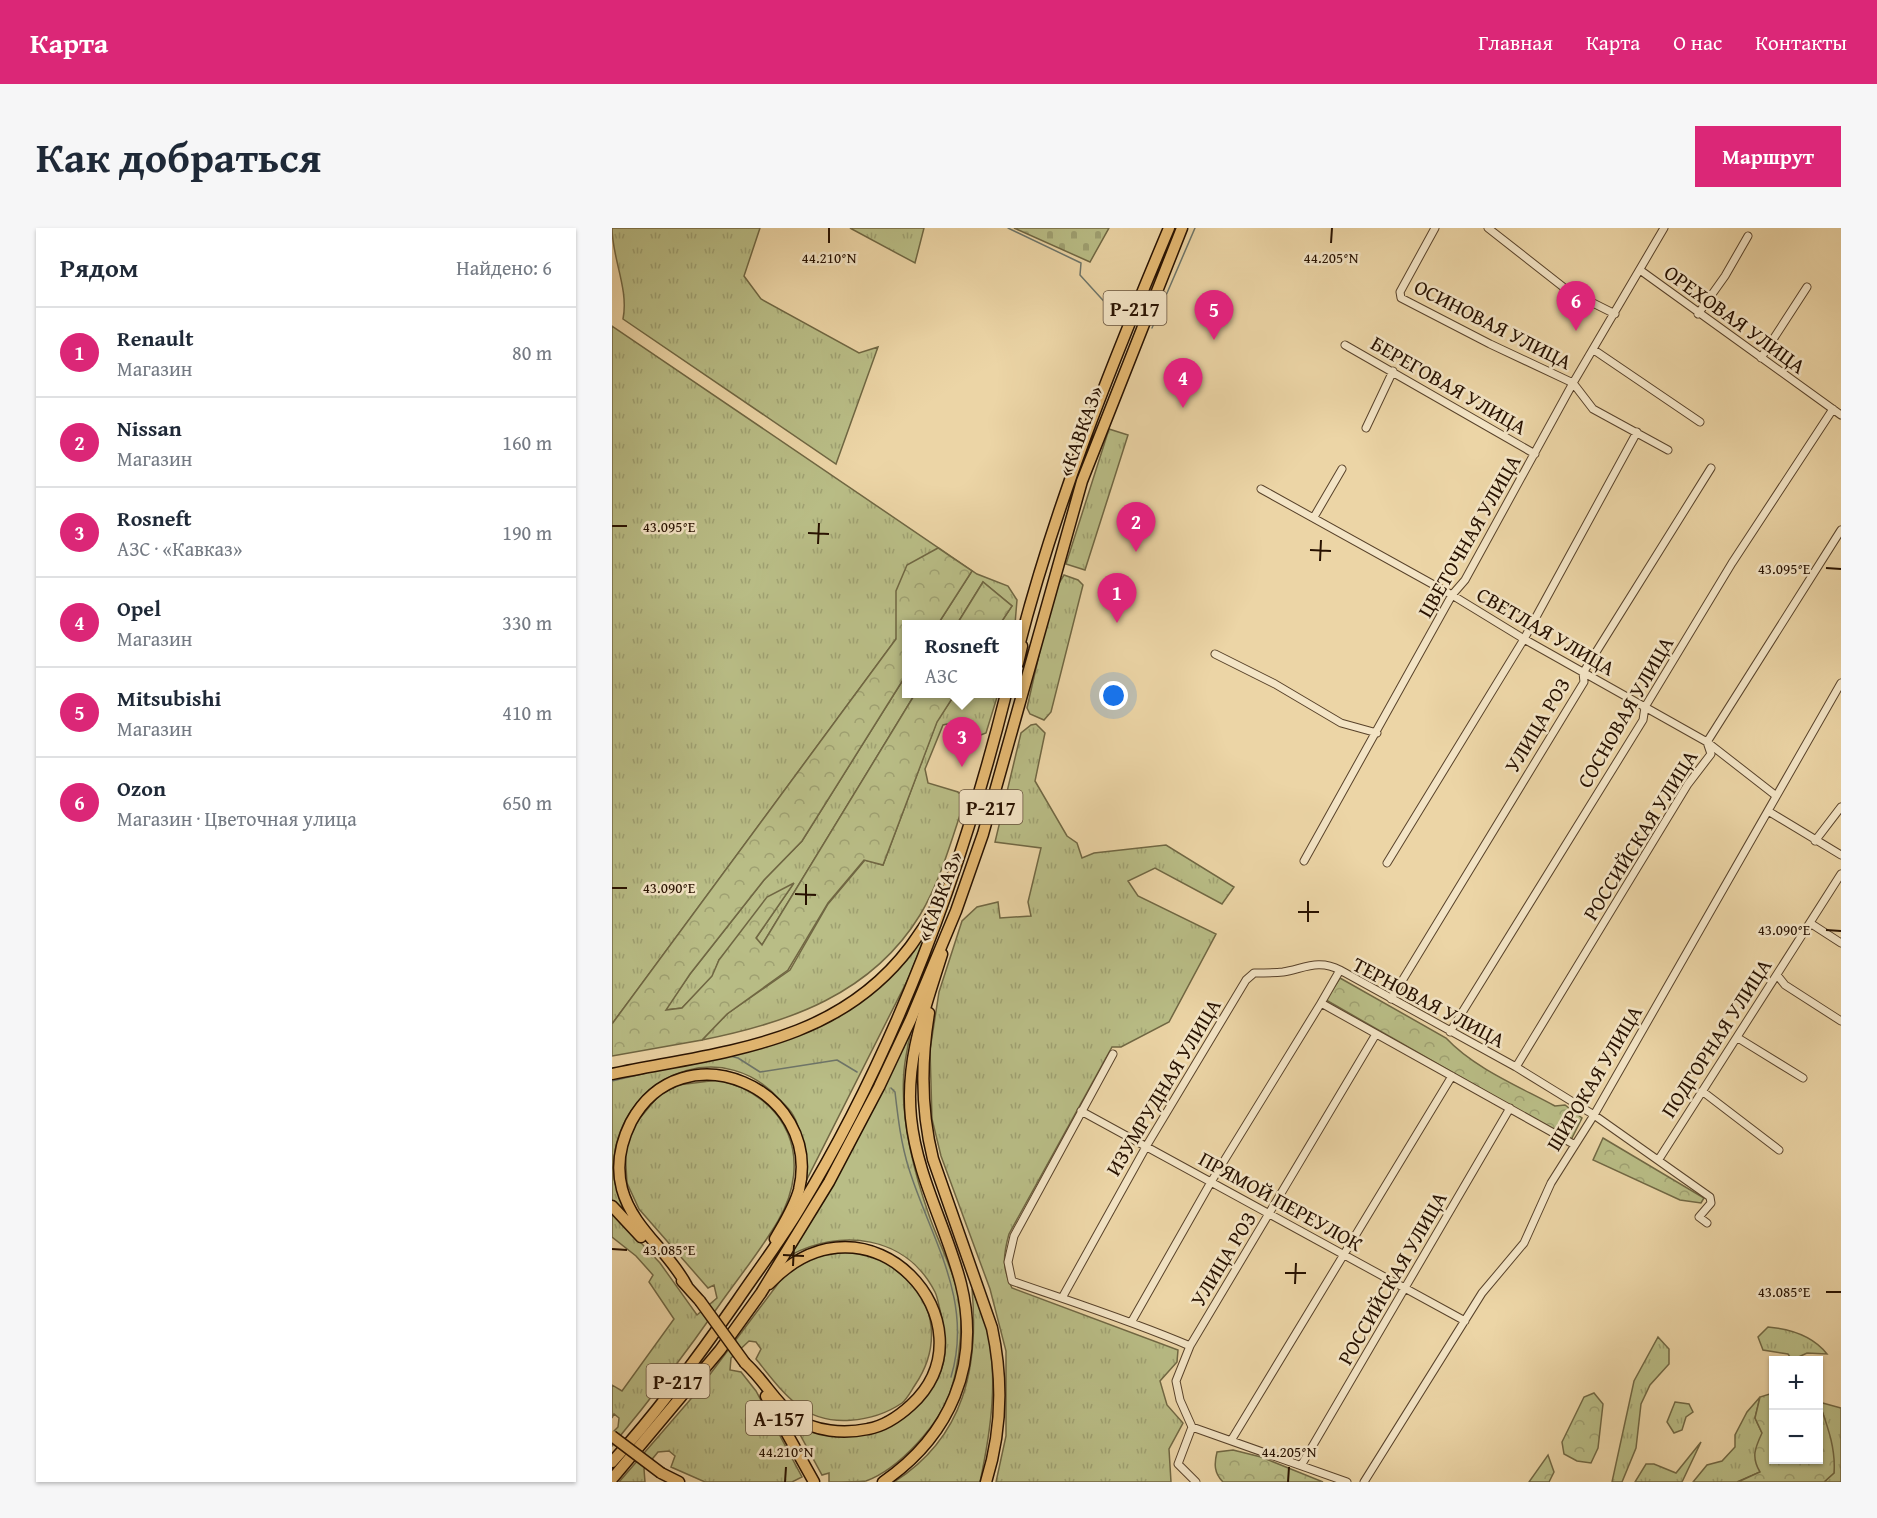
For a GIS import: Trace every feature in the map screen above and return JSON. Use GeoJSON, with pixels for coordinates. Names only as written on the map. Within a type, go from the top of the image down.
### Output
{"type":"FeatureCollection","features":[{"type":"Feature","properties":{"kind":"main road","name":"«КАВКАЗ»"},"geometry":{"type":"LineString","coordinates":[[1022,633],[1054,525],[1099,398],[1169,228]]}},
{"type":"Feature","properties":{"kind":"main road","name":"«КАВКАЗ»"},"geometry":{"type":"LineString","coordinates":[[1022,694],[1070,519],[1105,418],[1182,228]]}},
{"type":"Feature","properties":{"kind":"main road"},"geometry":{"type":"LineString","coordinates":[[1054,525],[1042,572],[1045,576],[1051,572],[1070,519]]}},
{"type":"Feature","properties":{"kind":"main road"},"geometry":{"type":"LineString","coordinates":[[1022,645],[1032,609],[1038,604],[1039,610],[1029,668]]}},
{"type":"Feature","properties":{"kind":"main road","name":"«КАВКАЗ»"},"geometry":{"type":"LineString","coordinates":[[762,1266],[801,1208],[874,1070],[934,931],[969,831],[1006,698]]}},
{"type":"Feature","properties":{"kind":"main road","name":"«КАВКАЗ»"},"geometry":{"type":"LineString","coordinates":[[612,1479],[720,1350],[761,1293],[829,1182],[879,1087],[956,911],[995,794],[1021,698]]}},
{"type":"Feature","properties":{"kind":"main road"},"geometry":{"type":"LineString","coordinates":[[612,1074],[756,1044],[789,1035],[835,1014],[880,981],[915,940],[941,897],[969,831]]}},
{"type":"Feature","properties":{"kind":"main road"},"geometry":{"type":"LineString","coordinates":[[883,1482],[914,1459],[939,1428],[957,1391],[966,1350],[966,1309],[961,1283],[924,1178],[914,1137],[910,1093],[915,1038],[956,911]]}},
{"type":"Feature","properties":{"kind":"main road"},"geometry":{"type":"LineString","coordinates":[[956,911],[927,1020],[924,1039],[924,1103],[933,1159],[992,1328],[997,1353],[1000,1409],[986,1482]]}},
{"type":"Feature","properties":{"kind":"main road"},"geometry":{"type":"LineString","coordinates":[[687,1286],[679,1271],[644,1232],[633,1215],[621,1188],[620,1168],[620,1150],[635,1115],[656,1091],[687,1077],[715,1075],[742,1080],[765,1094],[792,1124],[800,1151],[799,1188],[794,1206],[762,1266]]}},
{"type":"Feature","properties":{"kind":"main road","name":"А-157"},"geometry":{"type":"LineString","coordinates":[[612,1206],[700,1301],[746,1363],[813,1478]]}},
{"type":"Feature","properties":{"kind":"main road"},"geometry":{"type":"LineString","coordinates":[[746,1363],[756,1373],[771,1396],[795,1418],[820,1428],[854,1432],[887,1423],[904,1411],[918,1399],[936,1363],[939,1341],[937,1326],[925,1294],[905,1268],[876,1252],[855,1247],[837,1248],[801,1258],[788,1266],[761,1293]]}},
{"type":"Feature","properties":{"kind":"main road","name":"Р-217"},"geometry":{"type":"LineString","coordinates":[[612,1462],[707,1344],[762,1266]]}},
{"type":"Feature","properties":{"kind":"main road"},"geometry":{"type":"LineString","coordinates":[[612,1436],[670,1482]]}},
{"type":"Feature","properties":{"kind":"main road"},"geometry":{"type":"LineString","coordinates":[[661,1473],[679,1482]]}},
{"type":"Feature","properties":{"kind":"street","name":"ОСИНОВАЯ УЛИЦА"},"geometry":{"type":"LineString","coordinates":[[1435,228],[1400,292],[1401,298],[1573,383]]}},
{"type":"Feature","properties":{"kind":"street"},"geometry":{"type":"LineString","coordinates":[[1488,228],[1567,290],[1615,314]]}},
{"type":"Feature","properties":{"kind":"street","name":"ЦВЕТОЧНАЯ УЛИЦА"},"geometry":{"type":"LineString","coordinates":[[1304,861],[1452,595],[1465,580],[1573,383],[1664,228]]}},
{"type":"Feature","properties":{"kind":"street"},"geometry":{"type":"LineString","coordinates":[[1698,314],[1725,276],[1748,236]]}},
{"type":"Feature","properties":{"kind":"street","name":"ОРЕХОВАЯ УЛИЦА"},"geometry":{"type":"LineString","coordinates":[[1640,270],[1841,415]]}},
{"type":"Feature","properties":{"kind":"street"},"geometry":{"type":"LineString","coordinates":[[1761,358],[1807,287]]}},
{"type":"Feature","properties":{"kind":"street","name":"БЕРЕГОВАЯ УЛИЦА"},"geometry":{"type":"LineString","coordinates":[[1346,345],[1536,454]]}},
{"type":"Feature","properties":{"kind":"street"},"geometry":{"type":"LineString","coordinates":[[1594,350],[1700,422]]}},
{"type":"Feature","properties":{"kind":"street"},"geometry":{"type":"LineString","coordinates":[[1366,428],[1393,371]]}},
{"type":"Feature","properties":{"kind":"street"},"geometry":{"type":"LineString","coordinates":[[1573,383],[1593,409],[1668,450]]}},
{"type":"Feature","properties":{"kind":"street","name":"СОСНОВАЯ УЛИЦА"},"geometry":{"type":"LineString","coordinates":[[1449,1032],[1643,720],[1645,707],[1732,563],[1833,410]]}},
{"type":"Feature","properties":{"kind":"street"},"geometry":{"type":"LineString","coordinates":[[1387,863],[1524,639],[1637,432]]}},
{"type":"Feature","properties":{"kind":"street","name":"УЛИЦА РОЗ"},"geometry":{"type":"LineString","coordinates":[[1391,999],[1584,682],[1583,673],[1711,468]]}},
{"type":"Feature","properties":{"kind":"street"},"geometry":{"type":"LineString","coordinates":[[1314,517],[1342,469]]}},
{"type":"Feature","properties":{"kind":"street","name":"СВЕТЛАЯ УЛИЦА"},"geometry":{"type":"LineString","coordinates":[[1261,489],[1452,595],[1524,639],[1707,742],[1775,795]]}},
{"type":"Feature","properties":{"kind":"street","name":"РОССИЙСКАЯ УЛИЦА"},"geometry":{"type":"LineString","coordinates":[[1516,1067],[1688,784],[1711,754],[1707,742],[1841,530]]}},
{"type":"Feature","properties":{"kind":"street"},"geometry":{"type":"LineString","coordinates":[[1215,654],[1275,684],[1341,723],[1377,733]]}},
{"type":"Feature","properties":{"kind":"street","name":"ШИРОКАЯ УЛИЦА"},"geometry":{"type":"LineString","coordinates":[[1364,1482],[1482,1293],[1524,1243],[1551,1183],[1594,1115],[1841,683]]}},
{"type":"Feature","properties":{"kind":"street"},"geometry":{"type":"LineString","coordinates":[[1815,841],[1841,807]]}},
{"type":"Feature","properties":{"kind":"street"},"geometry":{"type":"LineString","coordinates":[[1768,811],[1841,855]]}},
{"type":"Feature","properties":{"kind":"street","name":"ПОДГОРНАЯ УЛИЦА"},"geometry":{"type":"LineString","coordinates":[[1659,1159],[1841,874]]}},
{"type":"Feature","properties":{"kind":"street"},"geometry":{"type":"LineString","coordinates":[[1810,923],[1841,943]]}},
{"type":"Feature","properties":{"kind":"street","name":"ИЗУМРУДНАЯ УЛИЦА"},"geometry":{"type":"LineString","coordinates":[[1062,1298],[1147,1145],[1246,980],[1254,973],[1281,972],[1317,963],[1330,965],[1340,970]]}},
{"type":"Feature","properties":{"kind":"street","name":"ТЕРНОВАЯ УЛИЦА"},"geometry":{"type":"LineString","coordinates":[[1132,1321],[1211,1182],[1340,970],[1516,1067],[1594,1115],[1659,1159],[1710,1197],[1711,1203],[1699,1217],[1707,1223]]}},
{"type":"Feature","properties":{"kind":"street"},"geometry":{"type":"LineString","coordinates":[[1777,975],[1785,985],[1841,1021]]}},
{"type":"Feature","properties":{"kind":"street"},"geometry":{"type":"LineString","coordinates":[[1321,1003],[1575,1145]]}},
{"type":"Feature","properties":{"kind":"street","name":"УЛИЦА РОЗ"},"geometry":{"type":"LineString","coordinates":[[1192,1427],[1180,1400],[1176,1381],[1190,1346],[1376,1034]]}},
{"type":"Feature","properties":{"kind":"street"},"geometry":{"type":"LineString","coordinates":[[1738,1038],[1803,1078]]}},
{"type":"Feature","properties":{"kind":"street"},"geometry":{"type":"LineString","coordinates":[[1113,1054],[1014,1236],[1008,1262],[1012,1281],[1104,1315],[1132,1321],[1190,1346]]}},
{"type":"Feature","properties":{"kind":"street"},"geometry":{"type":"LineString","coordinates":[[1232,1439],[1452,1076]]}},
{"type":"Feature","properties":{"kind":"street"},"geometry":{"type":"LineString","coordinates":[[1702,1091],[1779,1150]]}},
{"type":"Feature","properties":{"kind":"street","name":"РОССИЙСКАЯ УЛИЦА"},"geometry":{"type":"LineString","coordinates":[[1302,1464],[1510,1108]]}},
{"type":"Feature","properties":{"kind":"street","name":"ПРЯМОЙ ПЕРЕУЛОК"},"geometry":{"type":"LineString","coordinates":[[1081,1111],[1270,1212],[1465,1321]]}},
{"type":"Feature","properties":{"kind":"street"},"geometry":{"type":"LineString","coordinates":[[1196,1482],[1178,1464],[1192,1427],[1232,1439],[1347,1482]]}},
{"type":"Feature","properties":{"kind":"green space"},"geometry":{"type":"Polygon","coordinates":[[[612,228],[760,228],[744,276],[761,299],[859,353],[878,347],[836,464],[623,319],[624,296],[612,228]]]}},
{"type":"Feature","properties":{"kind":"green space"},"geometry":{"type":"Polygon","coordinates":[[[850,228],[924,228],[915,263],[850,228]]]}},
{"type":"Feature","properties":{"kind":"green space"},"geometry":{"type":"Polygon","coordinates":[[[1014,228],[1109,228],[1090,262],[1014,228]]]}},
{"type":"Feature","properties":{"kind":"green space"},"geometry":{"type":"Polygon","coordinates":[[[612,326],[939,548],[905,620],[902,620],[902,626],[896,639],[612,1024],[612,326]]]}},
{"type":"Feature","properties":{"kind":"green space"},"geometry":{"type":"Polygon","coordinates":[[[1109,429],[1128,435],[1085,570],[1066,564],[1109,429]]]}},
{"type":"Feature","properties":{"kind":"green space"},"geometry":{"type":"Polygon","coordinates":[[[938,548],[972,571],[941,620],[902,620],[902,681],[802,841],[764,880],[690,974],[666,1010],[682,1008],[712,976],[719,960],[767,897],[794,883],[756,938],[762,945],[913,698],[952,698],[937,722],[883,865],[864,860],[828,903],[788,970],[727,1014],[702,1040],[612,1056],[612,1024],[896,639],[896,591],[907,565],[938,548]]]}},
{"type":"Feature","properties":{"kind":"green space"},"geometry":{"type":"Polygon","coordinates":[[[949,555],[977,574],[1008,586],[1017,600],[1015,620],[1003,620],[1012,606],[983,582],[959,620],[941,620],[972,571],[949,555]]]}},
{"type":"Feature","properties":{"kind":"green space"},"geometry":{"type":"Polygon","coordinates":[[[1064,575],[1078,580],[1083,585],[1051,712],[1044,720],[1030,714],[1027,708],[1053,593],[1064,575]]]}},
{"type":"Feature","properties":{"kind":"green space"},"geometry":{"type":"Polygon","coordinates":[[[983,582],[1012,606],[1003,620],[959,620],[983,582]]]}},
{"type":"Feature","properties":{"kind":"green space"},"geometry":{"type":"Polygon","coordinates":[[[902,681],[902,698],[913,698],[762,945],[756,938],[793,884],[740,936],[719,960],[713,976],[682,1008],[665,1010],[690,974],[764,880],[802,841],[902,681]]]}},
{"type":"Feature","properties":{"kind":"green space"},"geometry":{"type":"Polygon","coordinates":[[[952,698],[997,698],[986,733],[978,736],[975,732],[947,724],[943,725],[925,769],[928,783],[958,792],[965,800],[946,859],[920,915],[900,942],[878,965],[853,985],[796,1014],[702,1040],[727,1014],[790,970],[828,904],[865,860],[883,865],[937,721],[952,698]]]}},
{"type":"Feature","properties":{"kind":"green space"},"geometry":{"type":"Polygon","coordinates":[[[1036,724],[1045,733],[1035,781],[1067,836],[1077,843],[1082,858],[1094,853],[1166,845],[1234,887],[1222,904],[1155,868],[1128,881],[1138,896],[1216,934],[1169,1022],[1121,1047],[1112,1047],[1009,1234],[1005,1255],[1006,1274],[1012,1288],[1178,1350],[1177,1362],[1160,1381],[1167,1405],[1183,1423],[1169,1449],[1171,1482],[996,1482],[1006,1436],[1006,1351],[990,1289],[941,1156],[932,1119],[930,1050],[939,992],[962,921],[977,907],[998,902],[1000,918],[1031,916],[1028,902],[1041,848],[995,842],[1021,733],[1036,724]]]}},
{"type":"Feature","properties":{"kind":"green space"},"geometry":{"type":"Polygon","coordinates":[[[929,927],[909,977],[803,1187],[801,1141],[797,1123],[790,1111],[757,1080],[734,1070],[710,1067],[687,1070],[665,1080],[645,1094],[629,1114],[618,1138],[614,1166],[615,1183],[627,1213],[625,1215],[612,1201],[612,1077],[746,1050],[813,1028],[842,1014],[868,996],[893,972],[929,927]]]}},
{"type":"Feature","properties":{"kind":"green space"},"geometry":{"type":"Polygon","coordinates":[[[1340,978],[1446,1038],[1457,1049],[1497,1076],[1555,1106],[1565,1105],[1582,1118],[1571,1140],[1326,1000],[1340,978]]]}},
{"type":"Feature","properties":{"kind":"green space"},"geometry":{"type":"Polygon","coordinates":[[[911,1030],[903,1089],[906,1126],[924,1201],[958,1292],[961,1318],[957,1364],[951,1390],[938,1417],[917,1444],[904,1456],[879,1475],[866,1481],[829,1482],[829,1473],[822,1475],[791,1418],[823,1431],[841,1435],[861,1434],[887,1427],[908,1414],[926,1396],[934,1385],[943,1362],[945,1337],[936,1294],[922,1273],[907,1258],[890,1248],[870,1242],[850,1240],[809,1247],[789,1256],[911,1030]]]}},
{"type":"Feature","properties":{"kind":"green space"},"geometry":{"type":"Polygon","coordinates":[[[718,1080],[742,1088],[762,1100],[777,1115],[788,1133],[793,1153],[794,1175],[789,1198],[778,1221],[757,1253],[654,1394],[612,1446],[612,1433],[618,1427],[619,1418],[614,1414],[612,1418],[612,1385],[622,1391],[674,1319],[649,1282],[653,1275],[636,1256],[612,1237],[612,1212],[660,1263],[697,1315],[717,1298],[714,1285],[708,1288],[639,1209],[627,1183],[625,1149],[635,1124],[660,1094],[678,1085],[718,1080]]]}},
{"type":"Feature","properties":{"kind":"green space"},"geometry":{"type":"Polygon","coordinates":[[[1603,1138],[1704,1198],[1701,1203],[1680,1200],[1593,1160],[1603,1138]]]}},
{"type":"Feature","properties":{"kind":"green space"},"geometry":{"type":"Polygon","coordinates":[[[828,1251],[878,1255],[914,1287],[923,1300],[931,1327],[931,1342],[923,1371],[904,1401],[878,1415],[851,1420],[823,1418],[810,1413],[793,1401],[776,1384],[756,1359],[761,1349],[756,1342],[749,1341],[731,1358],[730,1370],[741,1372],[756,1391],[802,1477],[792,1482],[705,1482],[671,1467],[675,1456],[669,1451],[658,1452],[644,1469],[645,1482],[619,1482],[696,1393],[783,1277],[802,1263],[828,1251]]]}},
{"type":"Feature","properties":{"kind":"green space"},"geometry":{"type":"Polygon","coordinates":[[[972,1289],[986,1323],[993,1383],[990,1423],[980,1482],[894,1482],[918,1464],[937,1444],[952,1421],[962,1398],[973,1345],[972,1289]]]}},
{"type":"Feature","properties":{"kind":"green space"},"geometry":{"type":"Polygon","coordinates":[[[1768,1327],[1785,1330],[1800,1334],[1815,1342],[1827,1354],[1807,1353],[1801,1356],[1789,1356],[1763,1350],[1758,1337],[1768,1327]]]}},
{"type":"Feature","properties":{"kind":"green space"},"geometry":{"type":"Polygon","coordinates":[[[1658,1337],[1669,1349],[1669,1364],[1650,1385],[1641,1404],[1636,1448],[1622,1482],[1612,1482],[1634,1381],[1658,1337]]]}},
{"type":"Feature","properties":{"kind":"green space"},"geometry":{"type":"Polygon","coordinates":[[[1594,1393],[1603,1404],[1598,1448],[1591,1463],[1577,1461],[1564,1454],[1562,1442],[1584,1397],[1594,1393]]]}},
{"type":"Feature","properties":{"kind":"green space"},"geometry":{"type":"Polygon","coordinates":[[[1769,1394],[1769,1464],[1823,1464],[1823,1415],[1834,1455],[1834,1473],[1824,1482],[1738,1482],[1760,1472],[1755,1452],[1762,1433],[1755,1418],[1760,1397],[1769,1394]]]}},
{"type":"Feature","properties":{"kind":"green space"},"geometry":{"type":"Polygon","coordinates":[[[1760,1397],[1755,1418],[1762,1433],[1760,1472],[1737,1482],[1693,1482],[1707,1465],[1722,1461],[1735,1447],[1735,1435],[1747,1412],[1760,1397]]]}},
{"type":"Feature","properties":{"kind":"green space"},"geometry":{"type":"Polygon","coordinates":[[[1675,1402],[1689,1404],[1693,1412],[1686,1417],[1682,1430],[1674,1433],[1667,1422],[1675,1402]]]}},
{"type":"Feature","properties":{"kind":"green space"},"geometry":{"type":"Polygon","coordinates":[[[1823,1403],[1841,1408],[1841,1482],[1824,1482],[1834,1473],[1823,1403]]]}},
{"type":"Feature","properties":{"kind":"green space"},"geometry":{"type":"Polygon","coordinates":[[[1701,1442],[1682,1482],[1635,1482],[1646,1464],[1654,1464],[1676,1473],[1701,1442]]]}},
{"type":"Feature","properties":{"kind":"green space"},"geometry":{"type":"Polygon","coordinates":[[[1233,1450],[1261,1457],[1323,1482],[1223,1482],[1216,1468],[1217,1452],[1233,1450]]]}},
{"type":"Feature","properties":{"kind":"green space"},"geometry":{"type":"Polygon","coordinates":[[[1548,1455],[1554,1472],[1549,1482],[1529,1482],[1548,1455]]]}},
{"type":"Feature","properties":{"kind":"waterway"},"geometry":{"type":"LineString","coordinates":[[1008,228],[1081,263],[1080,275],[1110,308]]}},
{"type":"Feature","properties":{"kind":"waterway"},"geometry":{"type":"LineString","coordinates":[[1152,328],[1195,228]]}},
{"type":"Feature","properties":{"kind":"waterway"},"geometry":{"type":"LineString","coordinates":[[730,1056],[738,1058],[760,1072],[837,1060],[857,1072]]}},
{"type":"Feature","properties":{"kind":"waterway"},"geometry":{"type":"LineString","coordinates":[[612,1081],[646,1073]]}},
{"type":"Feature","properties":{"kind":"waterway"},"geometry":{"type":"LineString","coordinates":[[891,1088],[895,1092],[902,1141],[909,1169],[947,1270],[954,1296],[957,1349],[951,1377]]}},
{"type":"Feature","properties":{"kind":"place","name":"Ozon"},"geometry":{"type":"Point","coordinates":[1576,331]}},
{"type":"Feature","properties":{"kind":"place","name":"Mitsubishi"},"geometry":{"type":"Point","coordinates":[1214,340]}},
{"type":"Feature","properties":{"kind":"place","name":"Opel"},"geometry":{"type":"Point","coordinates":[1183,408]}},
{"type":"Feature","properties":{"kind":"place","name":"Nissan"},"geometry":{"type":"Point","coordinates":[1136,552]}},
{"type":"Feature","properties":{"kind":"place","name":"Renault"},"geometry":{"type":"Point","coordinates":[1117,623]}},
{"type":"Feature","properties":{"kind":"place","name":"Rosneft"},"geometry":{"type":"Point","coordinates":[962,767]}}]}
